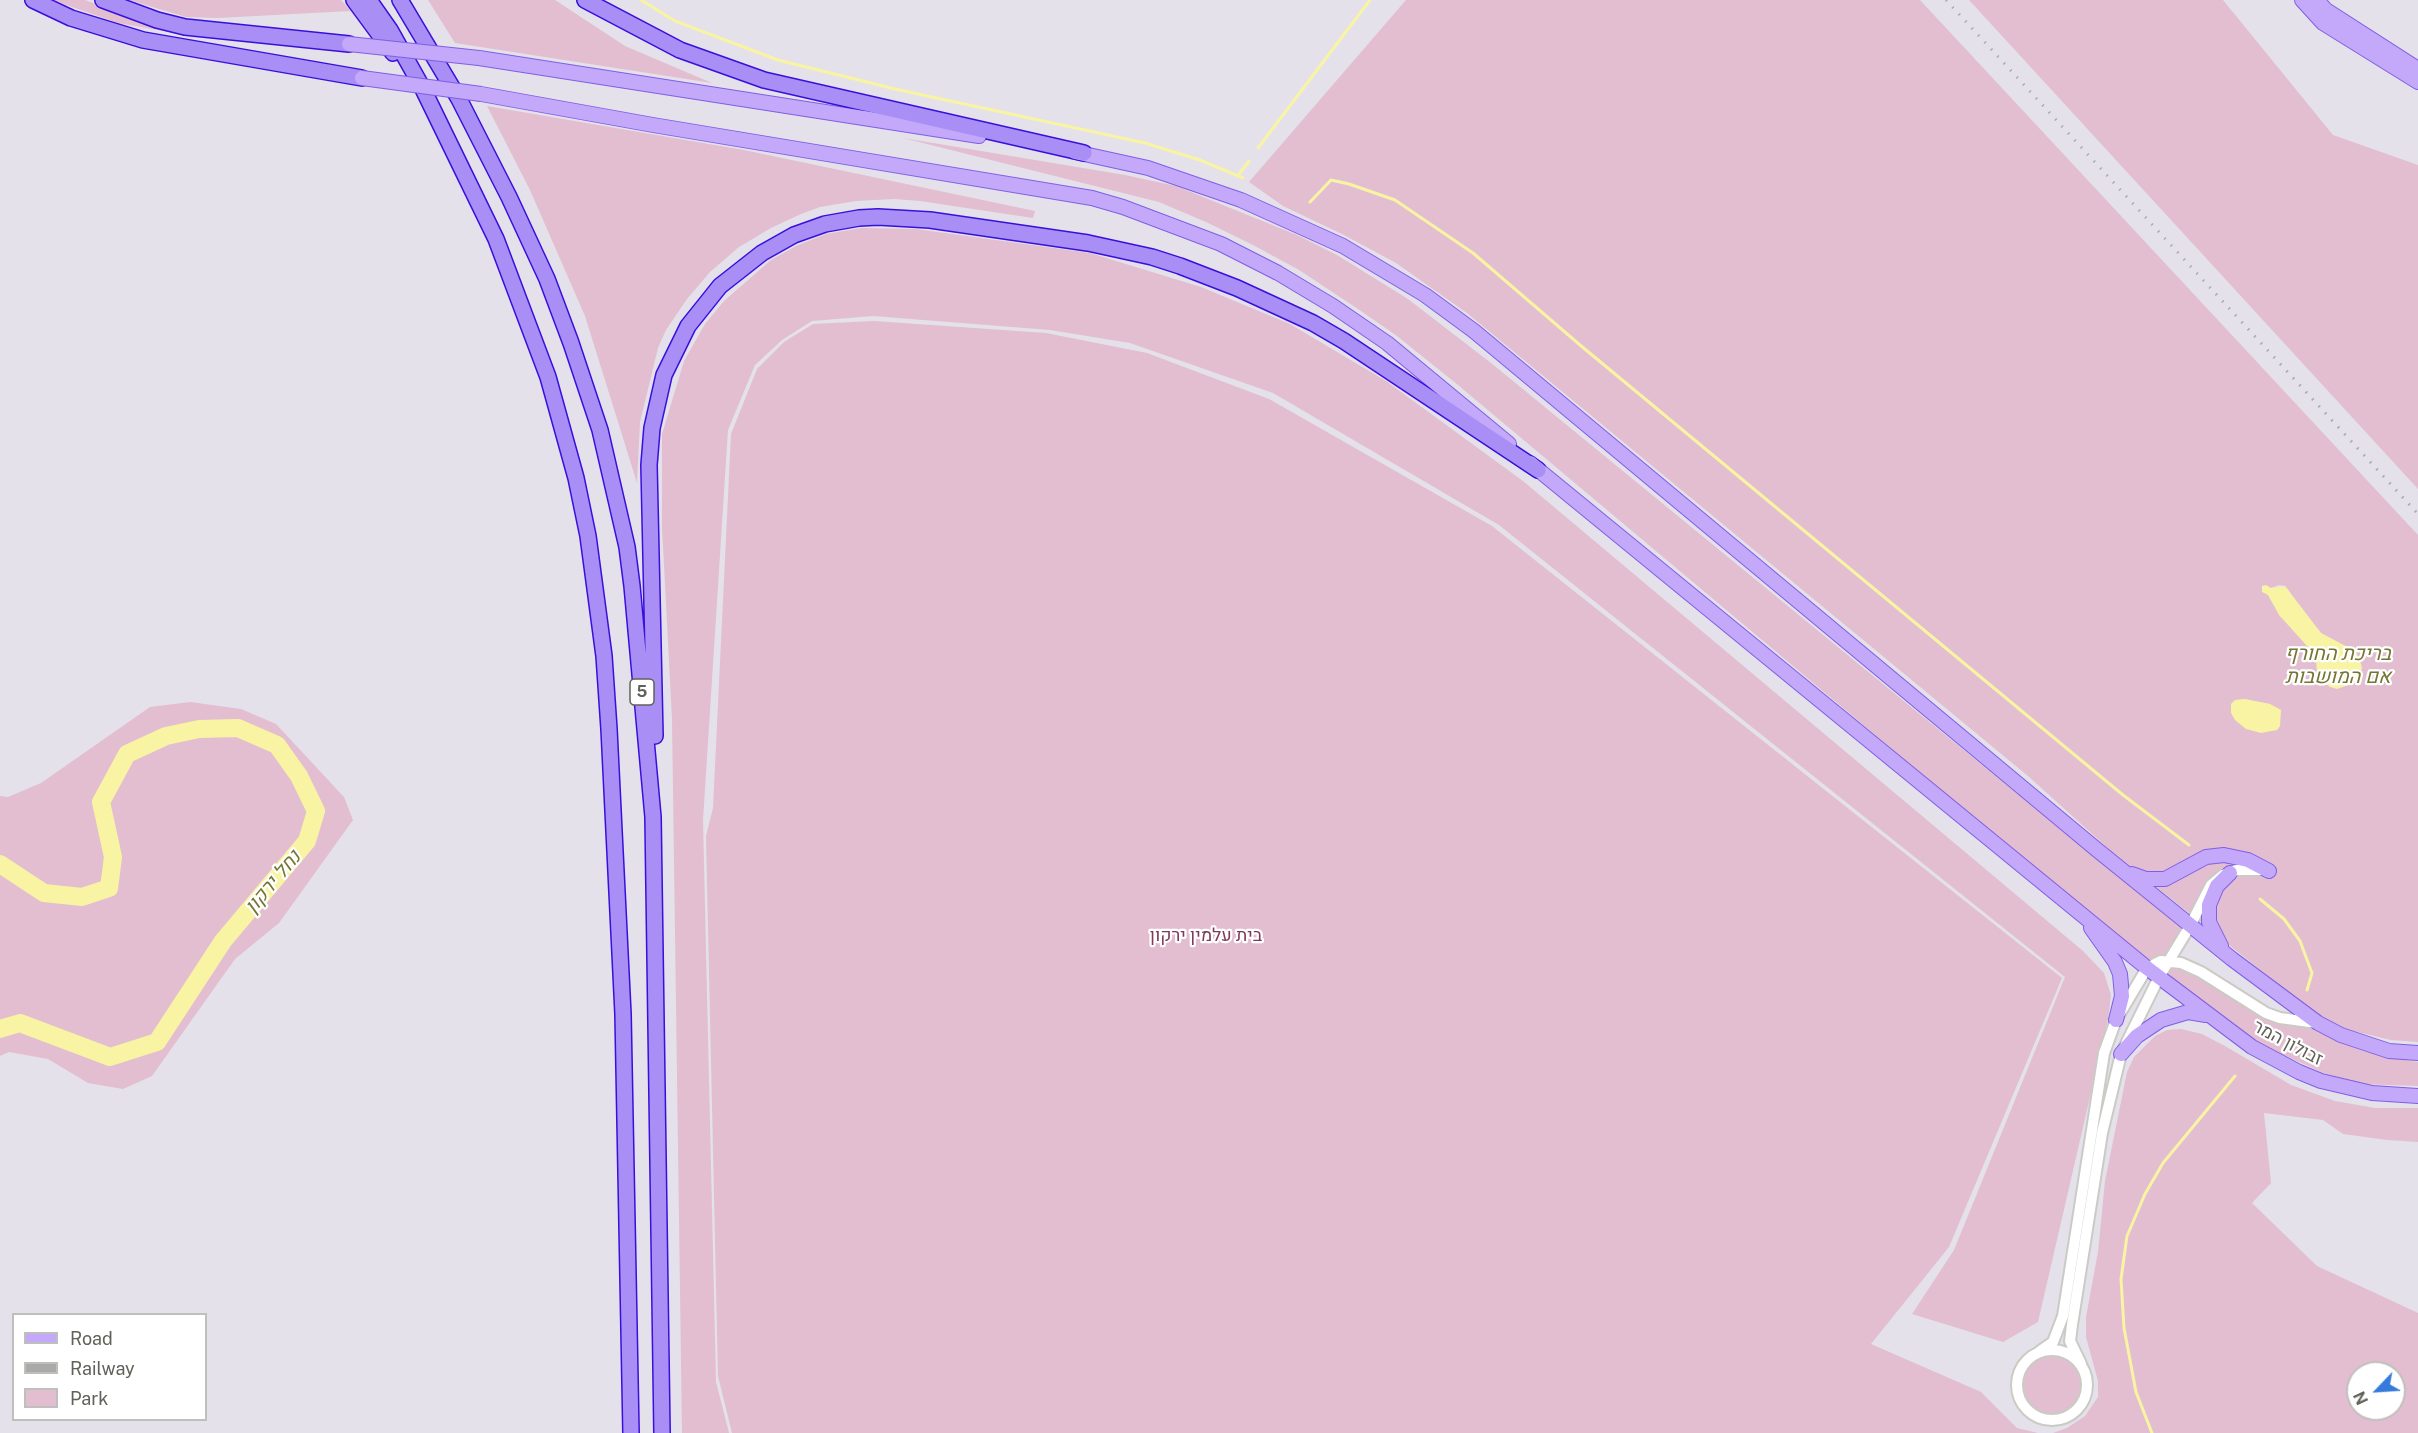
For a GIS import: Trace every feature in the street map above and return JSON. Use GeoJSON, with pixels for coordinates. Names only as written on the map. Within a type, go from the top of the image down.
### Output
{"type":"FeatureCollection","features":[{"type":"Feature","properties":{"kind":"highway"},"geometry":{"type":"LineString","coordinates":[[33,0],[82,22],[143,40],[362,78]]}},
{"type":"Feature","properties":{"kind":"highway"},"geometry":{"type":"LineString","coordinates":[[103,0],[157,20],[185,27],[349,44]]}},
{"type":"Feature","properties":{"kind":"highway"},"geometry":{"type":"LineString","coordinates":[[354,0],[429,100]]}},
{"type":"Feature","properties":{"kind":"highway","name":"5"},"geometry":{"type":"LineString","coordinates":[[369,0],[390,30],[429,100],[496,239],[548,377],[576,478],[588,536],[599,607],[608,708],[622,1002],[631,1433]]}},
{"type":"Feature","properties":{"kind":"highway","name":"5"},"geometry":{"type":"LineString","coordinates":[[400,0],[459,99],[509,197],[547,279],[600,430],[618,507],[632,586],[653,818],[662,1433]]}},
{"type":"Feature","properties":{"kind":"highway"},"geometry":{"type":"LineString","coordinates":[[585,0],[680,50],[764,80],[1084,153]]}},
{"type":"Feature","properties":{"kind":"highway"},"geometry":{"type":"LineString","coordinates":[[653,818],[655,731],[649,465],[652,428],[659,394],[679,340],[697,312],[720,286],[762,253],[807,230],[825,224],[860,218],[902,217],[1088,243],[1152,257],[1180,266],[1237,288],[1313,322],[1344,340],[1538,470]]}},
{"type":"Feature","properties":{"kind":"main road"},"geometry":{"type":"LineString","coordinates":[[2302,0],[2418,69]]}},
{"type":"Feature","properties":{"kind":"main road"},"geometry":{"type":"LineString","coordinates":[[2322,11],[2418,82]]}},
{"type":"Feature","properties":{"kind":"main road"},"geometry":{"type":"LineString","coordinates":[[349,44],[479,58],[1084,153],[1148,168],[1241,200],[1343,246],[1425,295],[1500,352],[2115,864],[2140,878],[2158,880],[2172,877],[2206,857],[2224,855],[2248,860],[2269,871]]}},
{"type":"Feature","properties":{"kind":"main road"},"geometry":{"type":"LineString","coordinates":[[362,78],[481,94],[1092,198],[1155,218],[1248,258],[1302,287],[1360,324],[1466,407],[1538,470],[2070,904],[2115,962],[2120,974],[2122,996],[2116,1020]]}},
{"type":"Feature","properties":{"kind":"main road","name":"זבולון המר"},"geometry":{"type":"LineString","coordinates":[[2115,864],[2232,959],[2318,1023],[2357,1042],[2389,1051],[2418,1053]]}},
{"type":"Feature","properties":{"kind":"main road"},"geometry":{"type":"LineString","coordinates":[[2230,873],[2225,876],[2212,896],[2208,914],[2215,938],[2232,959]]}},
{"type":"Feature","properties":{"kind":"main road","name":"זבולון המר"},"geometry":{"type":"LineString","coordinates":[[2070,904],[2208,1016],[2252,1047],[2321,1081],[2372,1093],[2418,1096]]}},
{"type":"Feature","properties":{"kind":"main road"},"geometry":{"type":"LineString","coordinates":[[2121,1054],[2137,1035],[2161,1020],[2188,1012],[2208,1016]]}},
{"type":"Feature","properties":{"kind":"street"},"geometry":{"type":"LineString","coordinates":[[2269,871],[2251,869],[2230,873],[2217,880],[2207,891],[2190,926],[2168,962],[2159,977],[2121,1054],[2102,1133],[2070,1341],[2086,1374],[2088,1385],[2086,1396],[2081,1406],[2073,1414],[2063,1419],[2044,1419],[2031,1413],[2023,1405],[2018,1395],[2019,1373],[2024,1363],[2053,1342],[2063,1316],[2104,1053],[2116,1020],[2147,968],[2155,963],[2168,962],[2181,963],[2202,972],[2266,1013],[2280,1018],[2318,1023]]}},
{"type":"Feature","properties":{"kind":"street"},"geometry":{"type":"LineString","coordinates":[[2040,1351],[2058,1349],[2067,1352],[2081,1364]]}},
{"type":"Feature","properties":{"kind":"green space"},"geometry":{"type":"Polygon","coordinates":[[[52,0],[85,0],[155,27],[209,39],[118,23],[52,0]]]}},
{"type":"Feature","properties":{"kind":"green space"},"geometry":{"type":"Polygon","coordinates":[[[129,0],[341,0],[351,11],[218,18],[186,17],[129,0]]]}},
{"type":"Feature","properties":{"kind":"green space"},"geometry":{"type":"Polygon","coordinates":[[[428,0],[555,0],[625,46],[712,83],[455,43],[428,0]]]}},
{"type":"Feature","properties":{"kind":"green space"},"geometry":{"type":"Polygon","coordinates":[[[1406,0],[1920,0],[2418,535],[2418,1042],[2391,1040],[2349,1030],[2320,1016],[2302,1003],[2111,851],[2028,776],[1467,313],[1396,263],[1283,206],[1249,182],[1406,0]],[[2279,585],[2271,588],[2268,595],[2313,651],[2319,677],[2330,687],[2329,638],[2321,633],[2305,615],[2285,586],[2279,585]],[[2244,699],[2280,726],[2270,704],[2244,699]]]}},
{"type":"Feature","properties":{"kind":"green space"},"geometry":{"type":"Polygon","coordinates":[[[1969,0],[2223,0],[2333,135],[2418,165],[2418,489],[1969,0]]]}},
{"type":"Feature","properties":{"kind":"green space"},"geometry":{"type":"Polygon","coordinates":[[[487,106],[744,150],[1035,211],[1033,218],[920,201],[895,199],[856,201],[820,207],[801,214],[739,247],[710,272],[687,299],[666,330],[658,348],[640,422],[637,483],[585,316],[530,190],[487,106]]]}},
{"type":"Feature","properties":{"kind":"green space"},"geometry":{"type":"Polygon","coordinates":[[[903,138],[1125,175],[1176,186],[1297,235],[1337,255],[1408,299],[1491,363],[2181,928],[2166,956],[2154,957],[2146,962],[1458,385],[1397,336],[1299,270],[1206,222],[1159,202],[903,138]]]}},
{"type":"Feature","properties":{"kind":"green space"},"geometry":{"type":"Polygon","coordinates":[[[861,228],[916,229],[1090,253],[1201,287],[1290,324],[1386,381],[1523,481],[2083,951],[2104,973],[2111,995],[2108,1019],[2038,1322],[2003,1342],[1912,1314],[1954,1250],[2065,977],[1499,525],[1273,393],[1130,343],[1050,330],[873,316],[812,321],[782,340],[755,365],[728,430],[703,820],[716,1382],[729,1433],[682,1433],[672,719],[662,527],[662,434],[684,361],[705,324],[724,301],[771,260],[796,246],[826,234],[861,228]]]}},
{"type":"Feature","properties":{"kind":"green space","name":"בית עלמין ירקון"},"geometry":{"type":"Polygon","coordinates":[[[874,321],[1046,333],[1147,353],[1269,399],[1492,526],[2062,978],[1949,1247],[1871,1344],[1981,1392],[2017,1428],[2038,1433],[732,1433],[718,1376],[706,836],[713,808],[731,434],[757,369],[784,342],[813,324],[874,321]]]}},
{"type":"Feature","properties":{"kind":"green space"},"geometry":{"type":"Polygon","coordinates":[[[190,702],[241,709],[276,724],[344,797],[353,820],[279,923],[235,959],[152,1076],[123,1089],[88,1083],[48,1059],[9,1052],[0,1056],[0,796],[8,797],[41,783],[150,707],[190,702]]]}},
{"type":"Feature","properties":{"kind":"green space"},"geometry":{"type":"Polygon","coordinates":[[[2169,966],[2190,971],[2358,1049],[2418,1062],[2418,1086],[2358,1084],[2326,1074],[2261,1045],[2233,1029],[2165,977],[2169,966]]]}},
{"type":"Feature","properties":{"kind":"green space"},"geometry":{"type":"Polygon","coordinates":[[[2181,1029],[2202,1034],[2291,1085],[2335,1101],[2375,1108],[2418,1108],[2418,1142],[2343,1134],[2323,1120],[2264,1113],[2271,1183],[2252,1203],[2317,1266],[2418,1313],[2418,1433],[2053,1433],[2067,1428],[2085,1416],[2098,1397],[2098,1381],[2086,1337],[2086,1317],[2098,1252],[2105,1181],[2127,1072],[2134,1057],[2155,1036],[2167,1030],[2181,1029]]]}},
{"type":"Feature","properties":{"kind":"green space"},"geometry":{"type":"Polygon","coordinates":[[[2052,1356],[2063,1358],[2076,1369],[2081,1385],[2079,1396],[2068,1409],[2052,1414],[2041,1412],[2028,1401],[2023,1385],[2025,1374],[2036,1361],[2052,1356]]]}},
{"type":"Feature","properties":{"kind":"water","name":"בריכת החורף אם המושבות"},"geometry":{"type":"Polygon","coordinates":[[[2266,585],[2271,588],[2285,586],[2321,633],[2355,651],[2362,668],[2357,682],[2337,689],[2330,687],[2319,678],[2316,656],[2279,615],[2268,595],[2262,592],[2262,586],[2266,585]]]}},
{"type":"Feature","properties":{"kind":"water"},"geometry":{"type":"Polygon","coordinates":[[[2244,699],[2270,704],[2281,710],[2280,726],[2277,730],[2261,733],[2246,729],[2235,720],[2231,713],[2231,704],[2235,700],[2244,699]]]}},
{"type":"Feature","properties":{"kind":"waterway"},"geometry":{"type":"LineString","coordinates":[[641,0],[675,21],[778,60],[895,89],[1145,143],[1200,160],[1243,178]]}},
{"type":"Feature","properties":{"kind":"waterway"},"geometry":{"type":"LineString","coordinates":[[1258,148],[1370,0]]}},
{"type":"Feature","properties":{"kind":"waterway"},"geometry":{"type":"LineString","coordinates":[[1239,174],[1249,161]]}},
{"type":"Feature","properties":{"kind":"waterway"},"geometry":{"type":"LineString","coordinates":[[1310,202],[1331,180],[1349,184],[1395,200],[1473,253],[1580,345],[2123,795],[2189,845]]}},
{"type":"Feature","properties":{"kind":"waterway","name":"נחל ירקון"},"geometry":{"type":"LineString","coordinates":[[0,864],[44,893],[82,897],[109,888],[113,857],[101,802],[127,754],[166,736],[199,729],[238,728],[277,745],[299,776],[316,811],[307,841],[223,941],[157,1042],[110,1057],[20,1023],[0,1029]]}},
{"type":"Feature","properties":{"kind":"waterway"},"geometry":{"type":"LineString","coordinates":[[2260,899],[2284,919],[2300,941],[2312,973],[2307,990]]}},
{"type":"Feature","properties":{"kind":"waterway"},"geometry":{"type":"LineString","coordinates":[[2152,1433],[2136,1392],[2124,1328],[2121,1279],[2127,1236],[2145,1194],[2163,1163],[2235,1076]]}},
{"type":"Feature","properties":{"kind":"railway"},"geometry":{"type":"LineString","coordinates":[[1946,0],[2418,514]]}}]}
